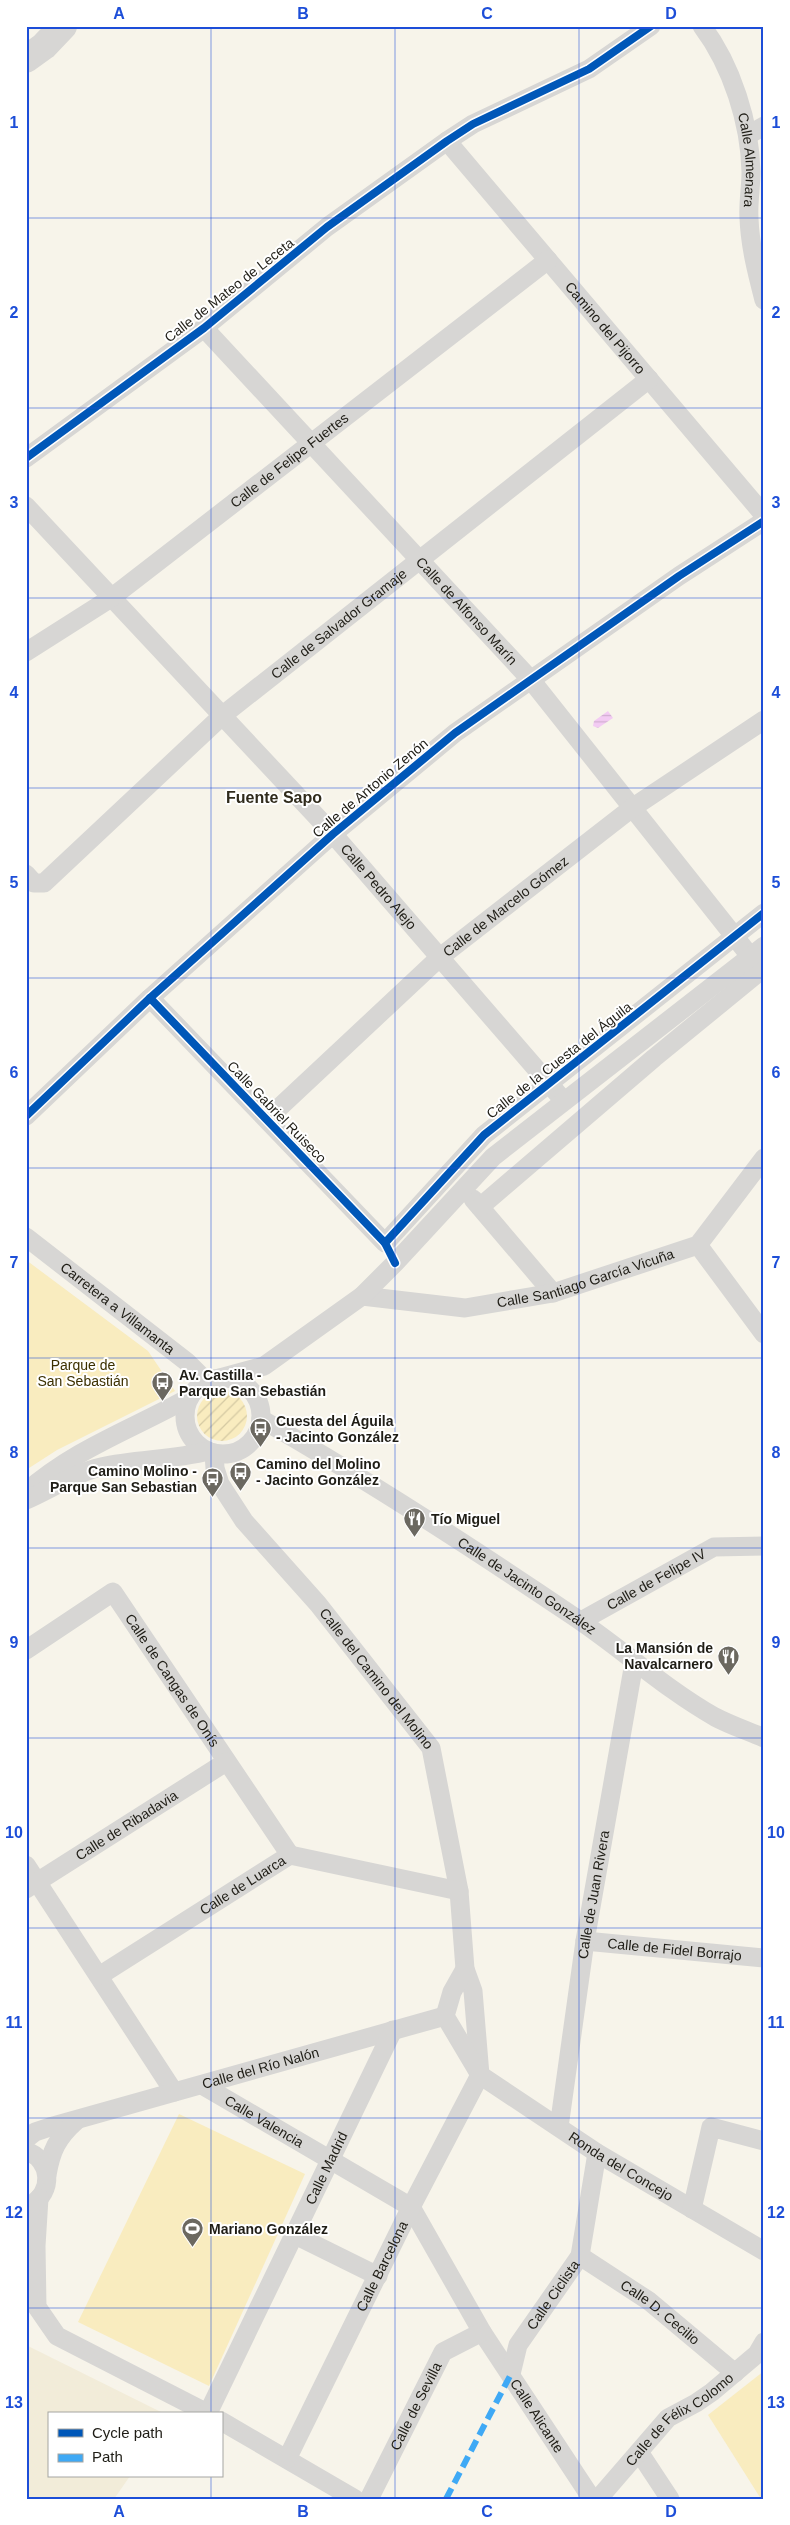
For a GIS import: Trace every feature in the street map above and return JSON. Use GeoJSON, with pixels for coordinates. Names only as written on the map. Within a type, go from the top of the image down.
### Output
{"type":"FeatureCollection","features":[{"type":"Feature","properties":{"kind":"highway"},"geometry":{"type":"LineString","coordinates":[[26,59],[44,46],[63,26]]}},
{"type":"Feature","properties":{"kind":"street","name":"Calle de Mateo de Leceta"},"geometry":{"type":"LineString","coordinates":[[26,458],[204,328],[327,227],[447,141],[473,124],[589,69],[651,26]]}},
{"type":"Feature","properties":{"kind":"street","name":"Calle Almenara"},"geometry":{"type":"LineString","coordinates":[[702,26],[714,42],[756,131],[751,172],[750,227],[753,256],[764,300]]}},
{"type":"Feature","properties":{"kind":"street","name":"Camino del Pijorro"},"geometry":{"type":"LineString","coordinates":[[447,141],[764,515]]}},
{"type":"Feature","properties":{"kind":"street","name":"Calle de Felipe Fuertes"},"geometry":{"type":"LineString","coordinates":[[26,652],[111,598],[548,260]]}},
{"type":"Feature","properties":{"kind":"street","name":"Calle de Alfonso Marín"},"geometry":{"type":"LineString","coordinates":[[204,328],[532,680],[733,936],[759,957]]}},
{"type":"Feature","properties":{"kind":"street","name":"Calle de Salvador Gramaje"},"geometry":{"type":"LineString","coordinates":[[26,874],[34,883],[44,883],[222,715],[649,380]]}},
{"type":"Feature","properties":{"kind":"street","name":"Calle Pedro Alejo"},"geometry":{"type":"LineString","coordinates":[[26,506],[333,834],[564,1101]]}},
{"type":"Feature","properties":{"kind":"street","name":"Calle de Antonio Zenón"},"geometry":{"type":"LineString","coordinates":[[26,1116],[150,998],[333,834],[455,733],[679,576],[764,521]]}},
{"type":"Feature","properties":{"kind":"street","name":"Calle de Marcelo Gómez"},"geometry":{"type":"LineString","coordinates":[[267,1119],[439,958],[632,808],[764,720]]}},
{"type":"Feature","properties":{"kind":"street","name":"Calle de la Cuesta del Águila"},"geometry":{"type":"LineString","coordinates":[[384,1243],[484,1135],[764,913]]}},
{"type":"Feature","properties":{"kind":"street"},"geometry":{"type":"LineString","coordinates":[[26,1492],[48,1473],[82,1451],[148,1420],[190,1397],[213,1380],[264,1366],[362,1296],[464,1190],[493,1157],[707,988],[759,957]]}},
{"type":"Feature","properties":{"kind":"street"},"geometry":{"type":"LineString","coordinates":[[480,1207],[720,1004],[759,957]]}},
{"type":"Feature","properties":{"kind":"street"},"geometry":{"type":"LineString","coordinates":[[707,988],[720,1004]]}},
{"type":"Feature","properties":{"kind":"street","name":"Calle Gabriel Ruiseco"},"geometry":{"type":"LineString","coordinates":[[150,998],[384,1243]]}},
{"type":"Feature","properties":{"kind":"street"},"geometry":{"type":"LineString","coordinates":[[640,1041],[654,1058]]}},
{"type":"Feature","properties":{"kind":"street"},"geometry":{"type":"LineString","coordinates":[[592,1080],[607,1098]]}},
{"type":"Feature","properties":{"kind":"street"},"geometry":{"type":"LineString","coordinates":[[764,1158],[698,1245],[764,1334]]}},
{"type":"Feature","properties":{"kind":"street"},"geometry":{"type":"LineString","coordinates":[[464,1190],[553,1293]]}},
{"type":"Feature","properties":{"kind":"street","name":"Carretera a Villamanta"},"geometry":{"type":"LineString","coordinates":[[26,1237],[213,1380]]}},
{"type":"Feature","properties":{"kind":"street","name":"Calle Santiago García Vicuña"},"geometry":{"type":"LineString","coordinates":[[362,1296],[465,1308],[553,1293],[698,1245]]}},
{"type":"Feature","properties":{"kind":"street"},"geometry":{"type":"LineString","coordinates":[[255,1395],[264,1366]]}},
{"type":"Feature","properties":{"kind":"street"},"geometry":{"type":"LineString","coordinates":[[26,1500],[99,1467],[151,1458],[190,1456],[211,1452],[224,1454],[244,1448],[258,1433],[262,1419],[260,1406],[255,1395],[246,1385],[233,1379],[213,1380]]}},
{"type":"Feature","properties":{"kind":"street"},"geometry":{"type":"LineString","coordinates":[[190,1397],[186,1409],[186,1422],[190,1434],[198,1444],[211,1452]]}},
{"type":"Feature","properties":{"kind":"street","name":"Calle de Jacinto González"},"geometry":{"type":"LineString","coordinates":[[262,1419],[368,1482],[581,1621],[634,1663],[716,1718],[764,1738]]}},
{"type":"Feature","properties":{"kind":"street","name":"Calle del Camino del Molino"},"geometry":{"type":"LineString","coordinates":[[211,1452],[220,1484],[244,1521],[318,1604],[431,1748],[459,1892],[465,1969],[473,1991],[480,2075]]}},
{"type":"Feature","properties":{"kind":"street","name":"Calle de Felipe IV"},"geometry":{"type":"LineString","coordinates":[[581,1621],[714,1547],[764,1546]]}},
{"type":"Feature","properties":{"kind":"street","name":"Calle de Cangas de Onís"},"geometry":{"type":"LineString","coordinates":[[26,1650],[112,1592],[290,1855]]}},
{"type":"Feature","properties":{"kind":"street","name":"Calle de Juan Rivera"},"geometry":{"type":"LineString","coordinates":[[559,2127],[585,1941],[634,1663]]}},
{"type":"Feature","properties":{"kind":"street","name":"Calle de Ribadavia"},"geometry":{"type":"LineString","coordinates":[[32,1886],[226,1762]]}},
{"type":"Feature","properties":{"kind":"street","name":"Calle de Luarca"},"geometry":{"type":"LineString","coordinates":[[99,1976],[290,1855],[459,1892]]}},
{"type":"Feature","properties":{"kind":"street"},"geometry":{"type":"LineString","coordinates":[[26,1865],[32,1886],[99,1976],[174,2092]]}},
{"type":"Feature","properties":{"kind":"street","name":"Calle de Fidel Borrajo"},"geometry":{"type":"LineString","coordinates":[[585,1941],[764,1958]]}},
{"type":"Feature","properties":{"kind":"street"},"geometry":{"type":"LineString","coordinates":[[465,1969],[452,1992],[445,2016],[480,2075]]}},
{"type":"Feature","properties":{"kind":"street","name":"Calle del Río Nalón"},"geometry":{"type":"LineString","coordinates":[[32,2147],[35,2132],[50,2127],[445,2016]]}},
{"type":"Feature","properties":{"kind":"street","name":"Calle Madrid"},"geometry":{"type":"LineString","coordinates":[[208,2412],[328,2159],[393,2030]]}},
{"type":"Feature","properties":{"kind":"street","name":"Ronda del Concejo"},"geometry":{"type":"LineString","coordinates":[[480,2075],[597,2153],[764,2251]]}},
{"type":"Feature","properties":{"kind":"street","name":"Calle Barcelona"},"geometry":{"type":"LineString","coordinates":[[287,2459],[411,2207],[480,2075]]}},
{"type":"Feature","properties":{"kind":"street","name":"Calle Valencia"},"geometry":{"type":"LineString","coordinates":[[202,2085],[411,2207]]}},
{"type":"Feature","properties":{"kind":"street"},"geometry":{"type":"LineString","coordinates":[[32,2147],[50,2156],[57,2140],[76,2120]]}},
{"type":"Feature","properties":{"kind":"street"},"geometry":{"type":"LineString","coordinates":[[692,2209],[711,2127],[764,2141]]}},
{"type":"Feature","properties":{"kind":"street"},"geometry":{"type":"LineString","coordinates":[[32,2147],[47,2184],[33,2202],[37,2306],[57,2336],[206,2412]]}},
{"type":"Feature","properties":{"kind":"street","name":"Calle Ciclista"},"geometry":{"type":"LineString","coordinates":[[511,2374],[518,2345],[580,2256],[597,2153]]}},
{"type":"Feature","properties":{"kind":"street"},"geometry":{"type":"LineString","coordinates":[[411,2207],[482,2332]]}},
{"type":"Feature","properties":{"kind":"street"},"geometry":{"type":"LineString","coordinates":[[26,2227],[36,2246]]}},
{"type":"Feature","properties":{"kind":"street"},"geometry":{"type":"LineString","coordinates":[[292,2234],[378,2276]]}},
{"type":"Feature","properties":{"kind":"street"},"geometry":{"type":"LineString","coordinates":[[26,2269],[36,2246]]}},
{"type":"Feature","properties":{"kind":"street","name":"Calle D. Cecilio"},"geometry":{"type":"LineString","coordinates":[[580,2256],[649,2301],[735,2374]]}},
{"type":"Feature","properties":{"kind":"street","name":"Calle Alicante"},"geometry":{"type":"LineString","coordinates":[[482,2332],[592,2499]]}},
{"type":"Feature","properties":{"kind":"street","name":"Calle de Sevilla"},"geometry":{"type":"LineString","coordinates":[[369,2499],[443,2352],[482,2332]]}},
{"type":"Feature","properties":{"kind":"street","name":"Calle de Félix Colomo"},"geometry":{"type":"LineString","coordinates":[[598,2499],[668,2418],[696,2404],[735,2374],[757,2354],[764,2342]]}},
{"type":"Feature","properties":{"kind":"street"},"geometry":{"type":"LineString","coordinates":[[222,2422],[355,2499]]}},
{"type":"Feature","properties":{"kind":"street"},"geometry":{"type":"LineString","coordinates":[[639,2452],[670,2499]]}},
{"type":"Feature","properties":{"kind":"shaded area"},"geometry":{"type":"Polygon","coordinates":[[[608,711],[613,718],[598,728],[593,726],[594,721],[608,711]]]}},
{"type":"Feature","properties":{"kind":"shaded area"},"geometry":{"type":"Polygon","coordinates":[[[26,2345],[161,2412],[48,2412],[48,2478],[129,2478],[114,2499],[26,2499],[26,2345]]]}},
{"type":"Feature","properties":{"kind":"green space","name":"Parque de San Sebastián"},"geometry":{"type":"Polygon","coordinates":[[[26,1260],[148,1351],[175,1391],[57,1450],[26,1470],[26,1260]]]}},
{"type":"Feature","properties":{"kind":"green space"},"geometry":{"type":"Polygon","coordinates":[[[222,1391],[231,1393],[242,1402],[247,1416],[245,1425],[236,1436],[222,1441],[213,1439],[202,1430],[197,1416],[199,1407],[208,1396],[222,1391]]]}},
{"type":"Feature","properties":{"kind":"green space","name":"Mariano González"},"geometry":{"type":"Polygon","coordinates":[[[179,2114],[305,2174],[209,2386],[78,2322],[179,2114]]]}},
{"type":"Feature","properties":{"kind":"green space"},"geometry":{"type":"Polygon","coordinates":[[[764,2371],[764,2499],[761,2499],[708,2415],[764,2371]]]}},
{"type":"Feature","properties":{"kind":"marked path"},"geometry":{"type":"LineString","coordinates":[[446,2499],[511,2374]]}},
{"type":"Feature","properties":{"kind":"cycle path"},"geometry":{"type":"LineString","coordinates":[[26,458],[204,328],[327,227],[447,141],[473,124],[589,69],[651,26]]}},
{"type":"Feature","properties":{"kind":"cycle path"},"geometry":{"type":"LineString","coordinates":[[26,1116],[150,998],[333,834],[455,733],[679,576],[764,521]]}},
{"type":"Feature","properties":{"kind":"cycle path"},"geometry":{"type":"LineString","coordinates":[[385,1243],[484,1135],[764,913]]}},
{"type":"Feature","properties":{"kind":"cycle path"},"geometry":{"type":"LineString","coordinates":[[150,998],[385,1243],[395,1263]]}},
{"type":"Feature","properties":{"kind":"place","name":"Av. Castilla - Parque San Sebastián"},"geometry":{"type":"Point","coordinates":[163,1402]}},
{"type":"Feature","properties":{"kind":"place","name":"Cuesta del Águila - Jacinto González"},"geometry":{"type":"Point","coordinates":[260,1448]}},
{"type":"Feature","properties":{"kind":"place","name":"Camino del Molino - Jacinto González"},"geometry":{"type":"Point","coordinates":[240,1491]}},
{"type":"Feature","properties":{"kind":"place","name":"Camino Molino - Parque San Sebastian"},"geometry":{"type":"Point","coordinates":[213,1498]}},
{"type":"Feature","properties":{"kind":"place","name":"Tío Miguel"},"geometry":{"type":"Point","coordinates":[415,1538]}},
{"type":"Feature","properties":{"kind":"place","name":"La Mansión de Navalcarnero"},"geometry":{"type":"Point","coordinates":[729,1675]}},
{"type":"Feature","properties":{"kind":"place","name":"Mariano González"},"geometry":{"type":"Point","coordinates":[193,2248]}},
{"type":"Feature","properties":{"kind":"district","name":"Fuente Sapo"},"geometry":{"type":"Point","coordinates":[274,797]}}]}
